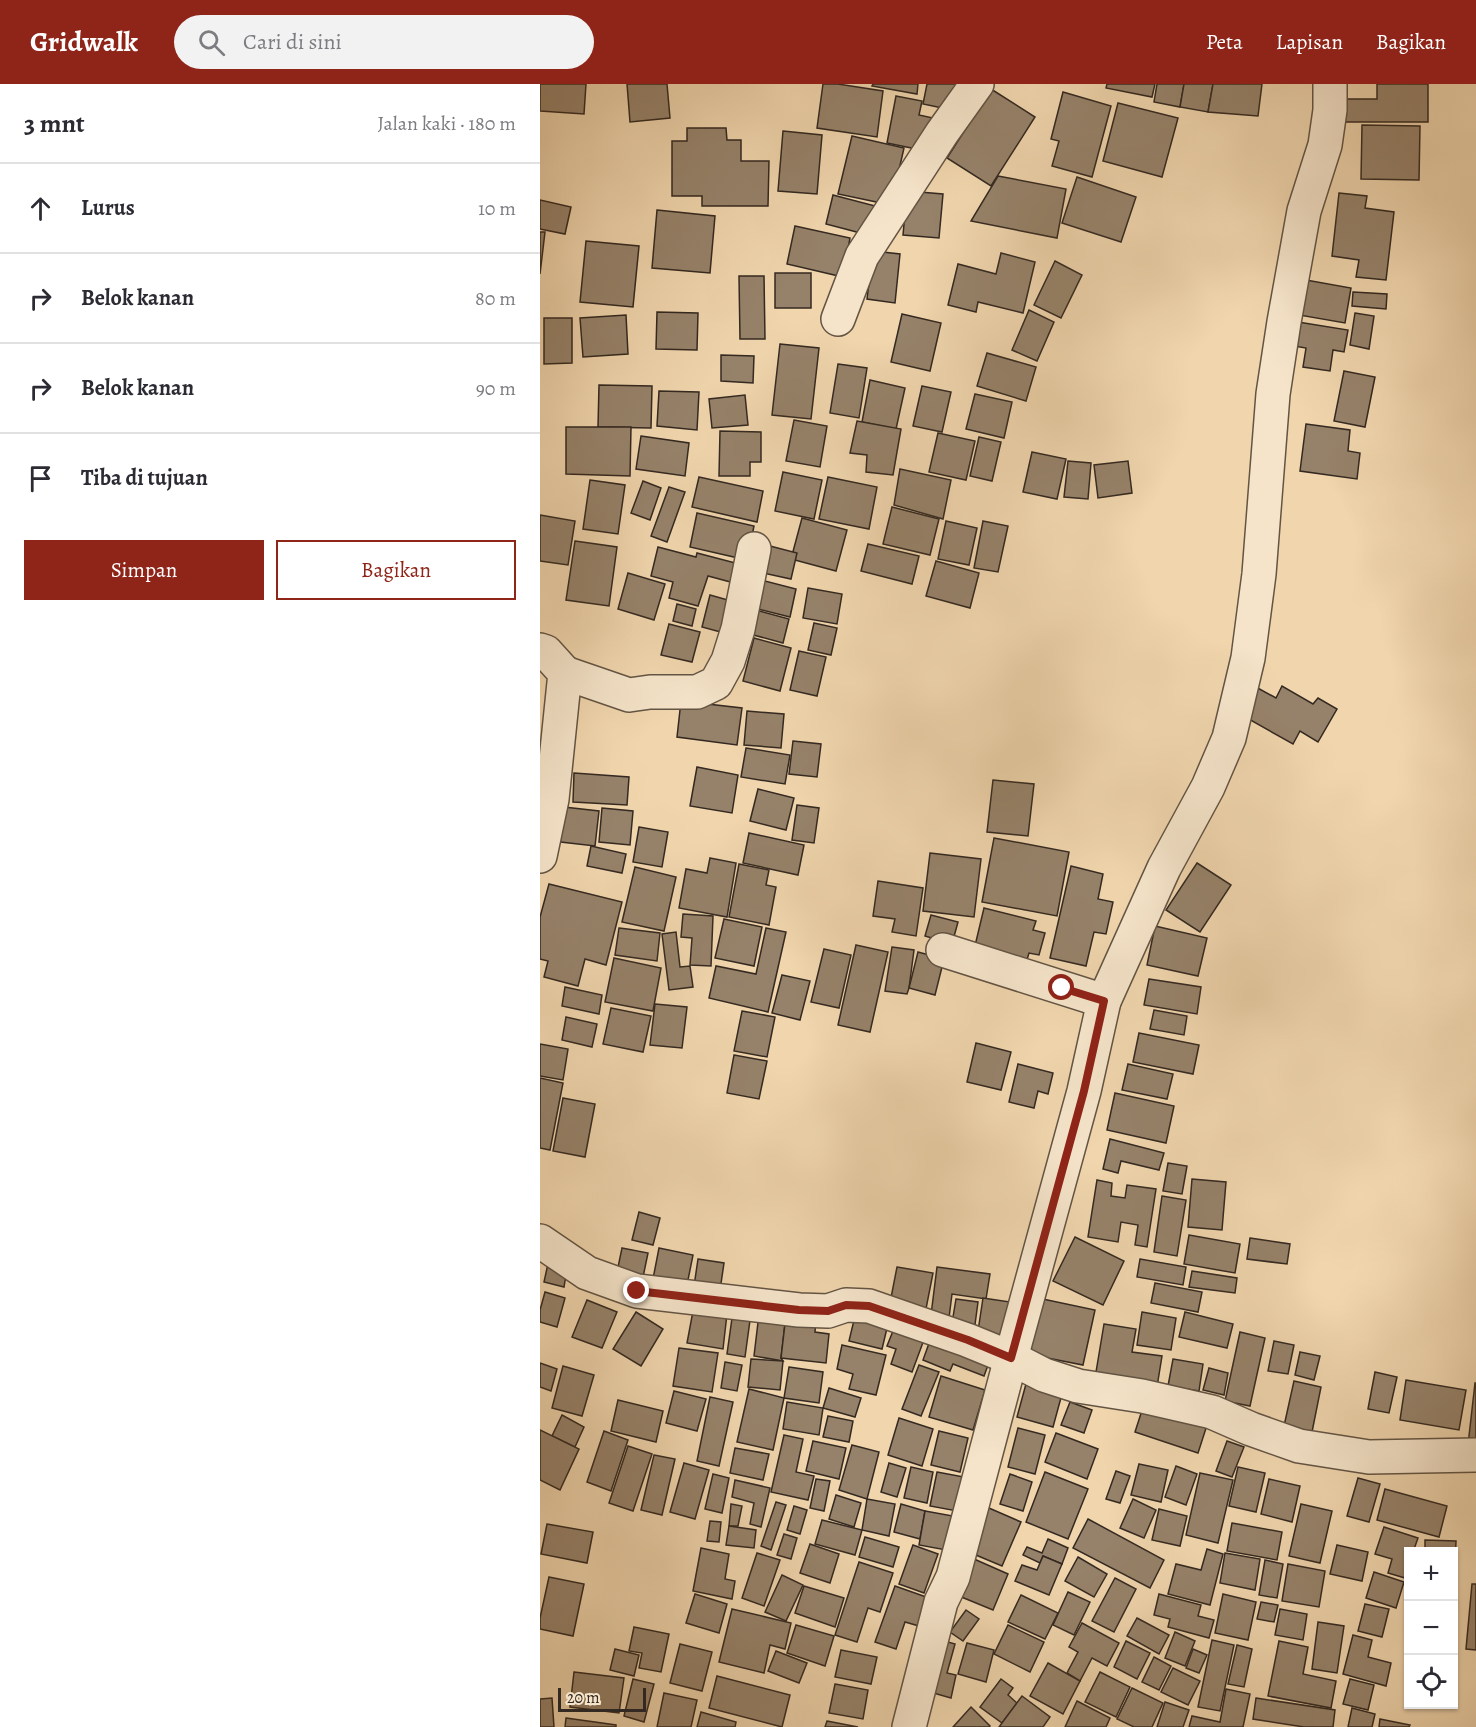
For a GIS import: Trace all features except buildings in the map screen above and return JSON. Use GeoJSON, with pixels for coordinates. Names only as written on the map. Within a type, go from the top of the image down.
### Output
{"type":"FeatureCollection","features":[{"type":"Feature","properties":{"kind":"street"},"geometry":{"type":"LineString","coordinates":[[838,319],[862,256],[942,133],[977,84]]}},
{"type":"Feature","properties":{"kind":"street"},"geometry":{"type":"LineString","coordinates":[[909,1727],[941,1602],[953,1577],[1084,1091],[1104,1001],[1164,868],[1208,787],[1229,738],[1248,658],[1259,574],[1273,394],[1284,322],[1304,211],[1325,145],[1330,110],[1330,84]]}},
{"type":"Feature","properties":{"kind":"street"},"geometry":{"type":"LineString","coordinates":[[540,651],[546,652],[565,673],[629,695],[650,692],[697,692],[716,683],[728,661],[738,629],[754,549]]}},
{"type":"Feature","properties":{"kind":"street"},"geometry":{"type":"LineString","coordinates":[[540,856],[552,799],[565,673]]}},
{"type":"Feature","properties":{"kind":"street"},"geometry":{"type":"LineString","coordinates":[[943,950],[1104,1001]]}},
{"type":"Feature","properties":{"kind":"street"},"geometry":{"type":"LineString","coordinates":[[540,1241],[587,1273],[637,1291],[799,1310],[828,1311],[846,1305],[869,1306],[968,1340],[1044,1375],[1078,1386],[1142,1396],[1212,1412],[1299,1446],[1369,1457],[1476,1455]]}},
{"type":"Feature","properties":{"kind":"route"},"geometry":{"type":"LineString","coordinates":[[637,1291],[799,1310],[828,1311],[846,1305],[869,1306],[968,1340],[1011,1358],[1070,1145],[1104,1001],[1062,988]]}}]}
